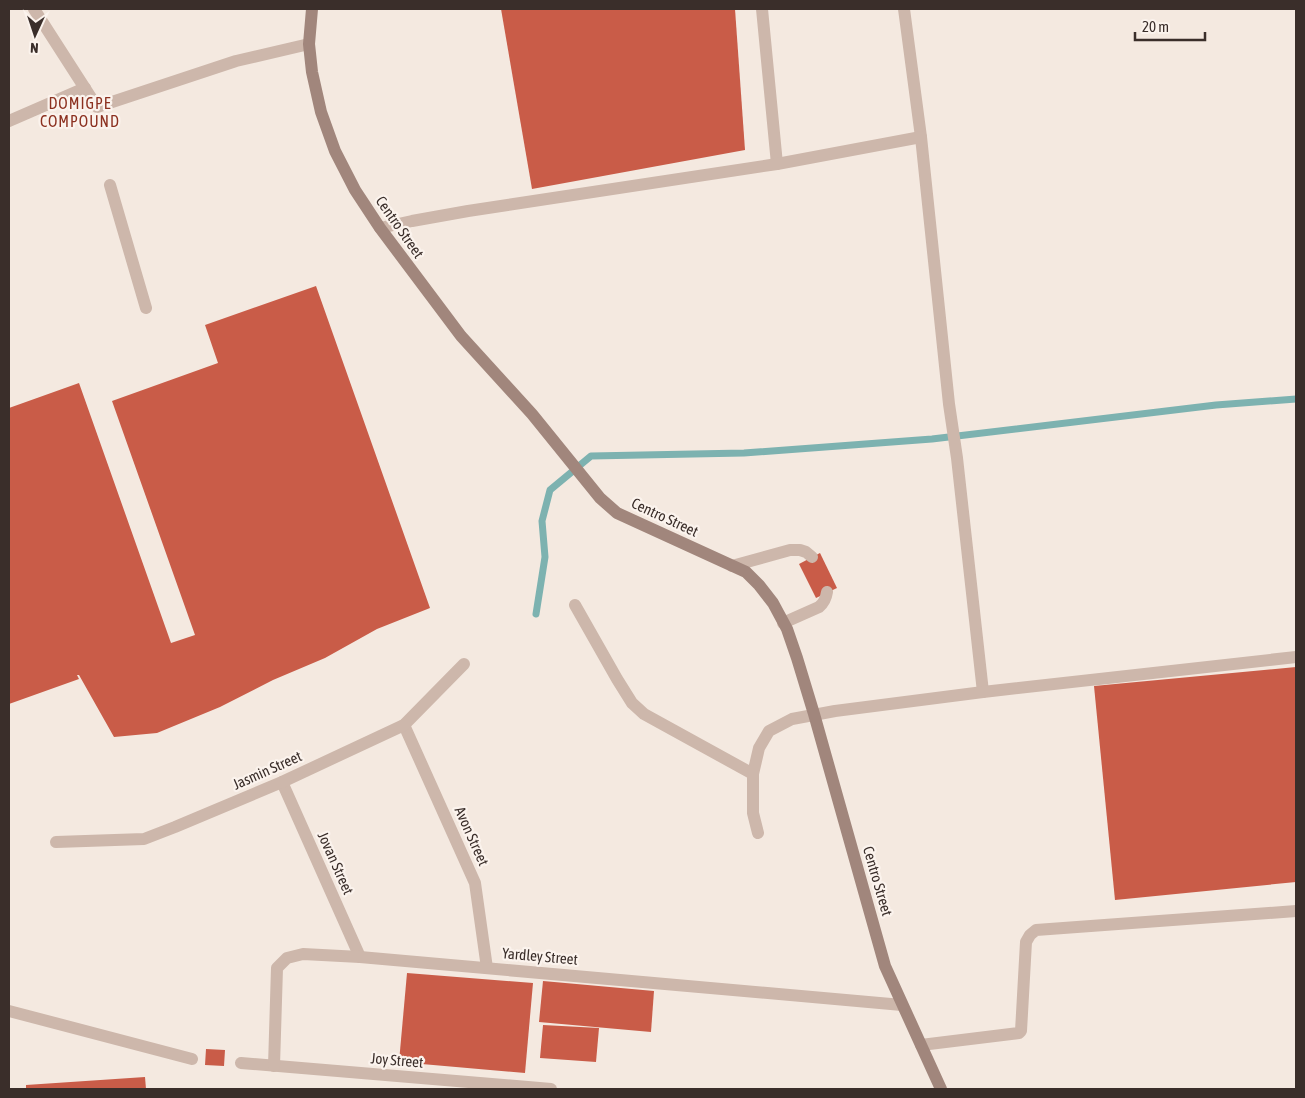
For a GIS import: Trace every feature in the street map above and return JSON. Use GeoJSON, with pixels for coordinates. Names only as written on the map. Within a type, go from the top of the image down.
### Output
{"type":"FeatureCollection","features":[{"type":"Feature","properties":{"kind":"main road","name":"Centro Street"},"geometry":{"type":"LineString","coordinates":[[312,9],[309,44],[312,72],[321,112],[335,151],[355,190],[380,228],[461,336],[532,414],[600,498],[617,513],[746,572],[759,585],[773,604],[783,622],[797,658],[885,966],[941,1089]]}},
{"type":"Feature","properties":{"kind":"street"},"geometry":{"type":"LineString","coordinates":[[34,9],[97,107],[236,61],[309,44]]}},
{"type":"Feature","properties":{"kind":"street"},"geometry":{"type":"LineString","coordinates":[[762,9],[777,164]]}},
{"type":"Feature","properties":{"kind":"street"},"geometry":{"type":"LineString","coordinates":[[904,9],[921,137],[949,404],[983,692]]}},
{"type":"Feature","properties":{"kind":"street"},"geometry":{"type":"LineString","coordinates":[[9,121],[85,88]]}},
{"type":"Feature","properties":{"kind":"street"},"geometry":{"type":"LineString","coordinates":[[380,228],[468,211],[777,164],[921,137]]}},
{"type":"Feature","properties":{"kind":"street"},"geometry":{"type":"LineString","coordinates":[[110,185],[146,308]]}},
{"type":"Feature","properties":{"kind":"street"},"geometry":{"type":"LineString","coordinates":[[732,566],[790,550],[800,550],[812,557]]}},
{"type":"Feature","properties":{"kind":"street"},"geometry":{"type":"LineString","coordinates":[[783,622],[819,608],[826,599],[827,592]]}},
{"type":"Feature","properties":{"kind":"street"},"geometry":{"type":"LineString","coordinates":[[575,605],[632,703],[644,714],[754,774]]}},
{"type":"Feature","properties":{"kind":"street"},"geometry":{"type":"LineString","coordinates":[[758,833],[753,813],[754,774],[759,748],[769,731],[792,719],[814,714],[983,692],[1296,658]]}},
{"type":"Feature","properties":{"kind":"street","name":"Jasmin Street"},"geometry":{"type":"LineString","coordinates":[[56,842],[144,838],[175,828],[282,782],[404,724],[464,664]]}},
{"type":"Feature","properties":{"kind":"street","name":"Avon Street"},"geometry":{"type":"LineString","coordinates":[[404,724],[475,883],[486,968]]}},
{"type":"Feature","properties":{"kind":"street","name":"Jovan Street"},"geometry":{"type":"LineString","coordinates":[[282,782],[360,957]]}},
{"type":"Feature","properties":{"kind":"street"},"geometry":{"type":"LineString","coordinates":[[921,1046],[1019,1033],[1022,1031],[1026,942],[1036,930],[1296,910]]}},
{"type":"Feature","properties":{"kind":"street","name":"Yardley Street"},"geometry":{"type":"LineString","coordinates":[[274,1066],[277,968],[287,958],[303,954],[360,957],[902,1005]]}},
{"type":"Feature","properties":{"kind":"street"},"geometry":{"type":"LineString","coordinates":[[9,1011],[192,1059]]}},
{"type":"Feature","properties":{"kind":"street","name":"Joy Street"},"geometry":{"type":"LineString","coordinates":[[241,1063],[550,1089]]}},
{"type":"Feature","properties":{"kind":"building"},"geometry":{"type":"Polygon","coordinates":[[[501,9],[735,9],[745,150],[532,189],[501,9]]]}},
{"type":"Feature","properties":{"kind":"building"},"geometry":{"type":"Polygon","coordinates":[[[316,286],[430,608],[377,629],[325,658],[273,680],[220,707],[157,733],[114,737],[79,675],[77,675],[79,679],[9,704],[9,408],[79,383],[171,643],[195,635],[112,401],[218,363],[205,325],[316,286]]]}},
{"type":"Feature","properties":{"kind":"building"},"geometry":{"type":"Polygon","coordinates":[[[820,553],[837,588],[816,598],[799,564],[820,553]]]}},
{"type":"Feature","properties":{"kind":"building"},"geometry":{"type":"Polygon","coordinates":[[[1296,667],[1296,882],[1115,900],[1094,686],[1296,667]]]}},
{"type":"Feature","properties":{"kind":"building"},"geometry":{"type":"Polygon","coordinates":[[[407,973],[533,983],[525,1073],[399,1062],[407,973]]]}},
{"type":"Feature","properties":{"kind":"building"},"geometry":{"type":"Polygon","coordinates":[[[543,981],[654,991],[651,1032],[539,1022],[543,981]]]}},
{"type":"Feature","properties":{"kind":"building"},"geometry":{"type":"Polygon","coordinates":[[[543,1025],[599,1028],[596,1062],[540,1058],[543,1025]]]}},
{"type":"Feature","properties":{"kind":"building"},"geometry":{"type":"Polygon","coordinates":[[[206,1049],[225,1050],[224,1066],[205,1065],[206,1049]]]}},
{"type":"Feature","properties":{"kind":"building"},"geometry":{"type":"Polygon","coordinates":[[[145,1077],[146,1089],[26,1089],[26,1085],[145,1077]]]}},
{"type":"Feature","properties":{"kind":"waterway"},"geometry":{"type":"LineString","coordinates":[[536,614],[545,557],[542,521],[550,490],[591,456],[744,453],[932,439],[1216,405],[1296,399]]}},
{"type":"Feature","properties":{"kind":"district","name":"DOMIGPE COMPOUND"},"geometry":{"type":"Point","coordinates":[80,112]}}]}
